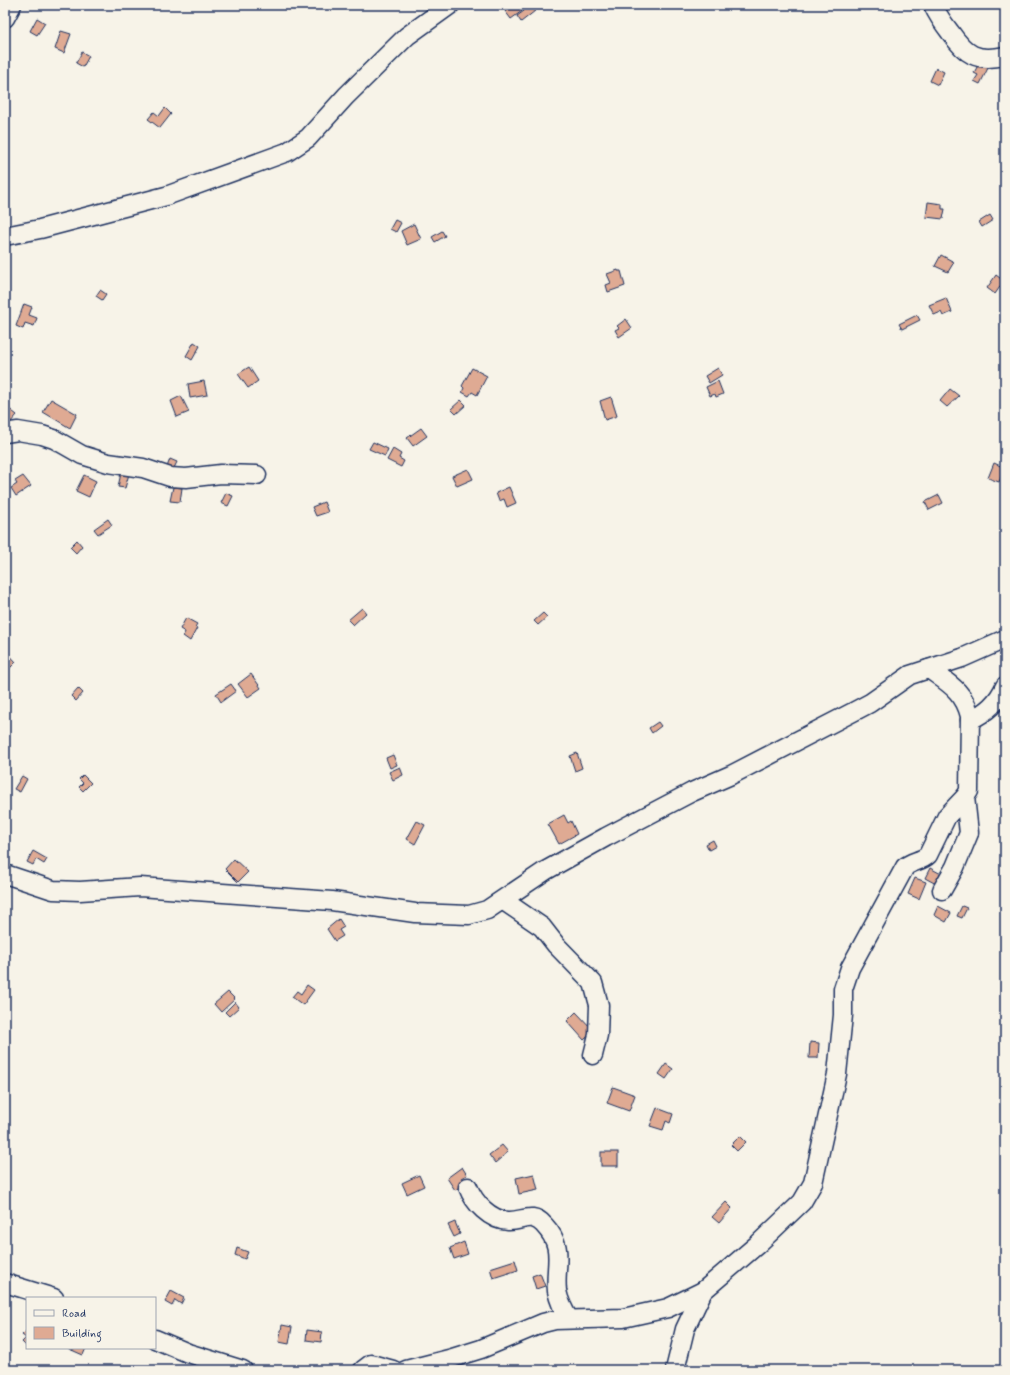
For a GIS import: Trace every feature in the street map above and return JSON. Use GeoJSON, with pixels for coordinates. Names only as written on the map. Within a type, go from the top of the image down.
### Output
{"type":"FeatureCollection","features":[{"type":"Feature","properties":{"kind":"street"},"geometry":{"type":"LineString","coordinates":[[5,18],[12,5]]}},
{"type":"Feature","properties":{"kind":"street"},"geometry":{"type":"LineString","coordinates":[[5,236],[40,229],[166,196],[287,152],[308,138],[346,96],[407,36],[450,5]]}},
{"type":"Feature","properties":{"kind":"street"},"geometry":{"type":"LineString","coordinates":[[933,5],[940,20],[966,53],[980,57],[995,58],[1005,56]]}},
{"type":"Feature","properties":{"kind":"street"},"geometry":{"type":"LineString","coordinates":[[5,433],[18,431],[42,435],[54,439],[82,455],[108,463],[143,468],[170,477],[186,478],[221,474],[257,474]]}},
{"type":"Feature","properties":{"kind":"street"},"geometry":{"type":"LineString","coordinates":[[5,874],[53,890],[140,887],[233,895],[332,901],[392,911],[469,915],[487,910],[504,901],[545,872],[606,837],[692,792],[731,775],[870,703],[910,675],[962,658],[1005,638]]}},
{"type":"Feature","properties":{"kind":"street"},"geometry":{"type":"LineString","coordinates":[[406,1370],[481,1349],[543,1323],[569,1319],[622,1318],[668,1308],[703,1291],[758,1244],[802,1202],[813,1184],[837,1074],[843,1015],[843,989],[850,968],[906,867],[911,862],[925,858],[928,855],[947,816],[965,798],[969,791],[970,720],[968,704],[962,694],[929,669]]}},
{"type":"Feature","properties":{"kind":"street"},"geometry":{"type":"LineString","coordinates":[[970,720],[993,705],[1000,697],[1005,686]]}},
{"type":"Feature","properties":{"kind":"street"},"geometry":{"type":"LineString","coordinates":[[942,890],[955,867],[969,833],[965,798]]}},
{"type":"Feature","properties":{"kind":"street"},"geometry":{"type":"LineString","coordinates":[[504,901],[542,927],[556,945],[593,982],[599,1005],[598,1035],[593,1055]]}},
{"type":"Feature","properties":{"kind":"street"},"geometry":{"type":"LineString","coordinates":[[468,1187],[477,1204],[484,1210],[502,1220],[513,1221],[532,1217],[540,1220],[552,1234],[558,1250],[558,1292],[569,1319]]}},
{"type":"Feature","properties":{"kind":"street"},"geometry":{"type":"LineString","coordinates":[[5,1283],[51,1297]]}},
{"type":"Feature","properties":{"kind":"street"},"geometry":{"type":"LineString","coordinates":[[675,1370],[685,1329],[703,1291]]}},
{"type":"Feature","properties":{"kind":"street"},"geometry":{"type":"LineString","coordinates":[[156,1339],[188,1353],[243,1370]]}},
{"type":"Feature","properties":{"kind":"street"},"geometry":{"type":"LineString","coordinates":[[363,1370],[371,1364],[393,1370]]}},
{"type":"Feature","properties":{"kind":"building"},"geometry":{"type":"Polygon","coordinates":[[[512,5],[517,5],[522,11],[511,19],[505,11],[512,5]]]}},
{"type":"Feature","properties":{"kind":"building"},"geometry":{"type":"Polygon","coordinates":[[[519,5],[530,5],[535,11],[521,22],[517,16],[524,11],[519,5]]]}},
{"type":"Feature","properties":{"kind":"building"},"geometry":{"type":"Polygon","coordinates":[[[37,18],[45,23],[37,35],[30,31],[37,18]]]}},
{"type":"Feature","properties":{"kind":"building"},"geometry":{"type":"Polygon","coordinates":[[[61,31],[71,34],[64,53],[55,49],[61,31]]]}},
{"type":"Feature","properties":{"kind":"building"},"geometry":{"type":"Polygon","coordinates":[[[82,52],[89,56],[83,67],[76,63],[82,52]]]}},
{"type":"Feature","properties":{"kind":"building"},"geometry":{"type":"Polygon","coordinates":[[[979,63],[988,68],[980,84],[974,81],[978,75],[974,73],[979,63]]]}},
{"type":"Feature","properties":{"kind":"building"},"geometry":{"type":"Polygon","coordinates":[[[936,68],[944,72],[938,85],[930,81],[936,68]]]}},
{"type":"Feature","properties":{"kind":"building"},"geometry":{"type":"Polygon","coordinates":[[[165,108],[171,114],[160,128],[148,119],[154,112],[159,116],[165,108]]]}},
{"type":"Feature","properties":{"kind":"building"},"geometry":{"type":"Polygon","coordinates":[[[928,202],[942,204],[942,209],[945,209],[943,219],[926,217],[928,202]]]}},
{"type":"Feature","properties":{"kind":"building"},"geometry":{"type":"Polygon","coordinates":[[[990,215],[993,220],[982,227],[979,222],[990,215]]]}},
{"type":"Feature","properties":{"kind":"building"},"geometry":{"type":"Polygon","coordinates":[[[395,220],[401,223],[396,232],[390,229],[395,220]]]}},
{"type":"Feature","properties":{"kind":"building"},"geometry":{"type":"Polygon","coordinates":[[[414,224],[421,239],[407,245],[401,231],[414,224]]]}},
{"type":"Feature","properties":{"kind":"building"},"geometry":{"type":"Polygon","coordinates":[[[442,231],[445,236],[435,242],[432,237],[442,231]]]}},
{"type":"Feature","properties":{"kind":"building"},"geometry":{"type":"Polygon","coordinates":[[[941,255],[954,262],[948,272],[935,266],[941,255]]]}},
{"type":"Feature","properties":{"kind":"building"},"geometry":{"type":"Polygon","coordinates":[[[618,270],[621,271],[625,286],[608,292],[606,285],[611,283],[607,274],[618,270]]]}},
{"type":"Feature","properties":{"kind":"building"},"geometry":{"type":"Polygon","coordinates":[[[996,275],[1004,281],[995,294],[987,288],[996,275]]]}},
{"type":"Feature","properties":{"kind":"building"},"geometry":{"type":"Polygon","coordinates":[[[100,290],[106,294],[102,300],[96,296],[100,290]]]}},
{"type":"Feature","properties":{"kind":"building"},"geometry":{"type":"Polygon","coordinates":[[[946,298],[952,312],[943,316],[941,312],[934,315],[929,305],[946,298]]]}},
{"type":"Feature","properties":{"kind":"building"},"geometry":{"type":"Polygon","coordinates":[[[24,304],[32,307],[29,315],[37,318],[34,326],[25,323],[23,329],[16,326],[24,304]]]}},
{"type":"Feature","properties":{"kind":"building"},"geometry":{"type":"Polygon","coordinates":[[[917,315],[920,320],[902,329],[899,324],[917,315]]]}},
{"type":"Feature","properties":{"kind":"building"},"geometry":{"type":"Polygon","coordinates":[[[626,319],[632,328],[619,337],[615,330],[619,328],[617,326],[626,319]]]}},
{"type":"Feature","properties":{"kind":"building"},"geometry":{"type":"Polygon","coordinates":[[[194,342],[200,346],[192,360],[186,356],[194,342]]]}},
{"type":"Feature","properties":{"kind":"building"},"geometry":{"type":"Polygon","coordinates":[[[249,367],[258,381],[248,388],[238,374],[249,367]]]}},
{"type":"Feature","properties":{"kind":"building"},"geometry":{"type":"Polygon","coordinates":[[[472,368],[487,376],[477,395],[472,392],[469,396],[462,392],[464,388],[462,386],[472,368]]]}},
{"type":"Feature","properties":{"kind":"building"},"geometry":{"type":"Polygon","coordinates":[[[718,368],[722,375],[709,383],[705,376],[718,368]]]}},
{"type":"Feature","properties":{"kind":"building"},"geometry":{"type":"Polygon","coordinates":[[[204,381],[207,395],[190,398],[188,384],[204,381]]]}},
{"type":"Feature","properties":{"kind":"building"},"geometry":{"type":"Polygon","coordinates":[[[718,381],[723,394],[716,397],[715,394],[710,396],[706,387],[718,381]]]}},
{"type":"Feature","properties":{"kind":"building"},"geometry":{"type":"Polygon","coordinates":[[[950,389],[959,396],[947,407],[940,401],[950,389]]]}},
{"type":"Feature","properties":{"kind":"building"},"geometry":{"type":"Polygon","coordinates":[[[181,396],[189,412],[177,417],[171,401],[181,396]]]}},
{"type":"Feature","properties":{"kind":"building"},"geometry":{"type":"Polygon","coordinates":[[[611,397],[617,416],[605,420],[600,401],[611,397]]]}},
{"type":"Feature","properties":{"kind":"building"},"geometry":{"type":"Polygon","coordinates":[[[51,399],[77,414],[70,428],[43,412],[51,399]]]}},
{"type":"Feature","properties":{"kind":"building"},"geometry":{"type":"Polygon","coordinates":[[[461,400],[466,405],[456,414],[451,409],[461,400]]]}},
{"type":"Feature","properties":{"kind":"building"},"geometry":{"type":"Polygon","coordinates":[[[8,408],[17,415],[9,424],[5,421],[5,411],[8,408]]]}},
{"type":"Feature","properties":{"kind":"building"},"geometry":{"type":"Polygon","coordinates":[[[421,428],[427,436],[413,446],[407,438],[421,428]]]}},
{"type":"Feature","properties":{"kind":"building"},"geometry":{"type":"Polygon","coordinates":[[[373,442],[388,449],[385,456],[369,449],[373,442]]]}},
{"type":"Feature","properties":{"kind":"building"},"geometry":{"type":"Polygon","coordinates":[[[393,449],[401,454],[399,458],[404,461],[401,467],[387,460],[393,449]]]}},
{"type":"Feature","properties":{"kind":"building"},"geometry":{"type":"Polygon","coordinates":[[[170,459],[177,462],[173,470],[167,467],[170,459]]]}},
{"type":"Feature","properties":{"kind":"building"},"geometry":{"type":"Polygon","coordinates":[[[994,463],[1005,468],[999,482],[988,478],[994,463]]]}},
{"type":"Feature","properties":{"kind":"building"},"geometry":{"type":"Polygon","coordinates":[[[468,469],[473,479],[457,486],[452,476],[468,469]]]}},
{"type":"Feature","properties":{"kind":"building"},"geometry":{"type":"Polygon","coordinates":[[[121,473],[129,474],[125,488],[118,487],[121,473]]]}},
{"type":"Feature","properties":{"kind":"building"},"geometry":{"type":"Polygon","coordinates":[[[84,475],[96,481],[89,497],[76,491],[84,475]]]}},
{"type":"Feature","properties":{"kind":"building"},"geometry":{"type":"Polygon","coordinates":[[[23,476],[31,486],[16,496],[11,488],[17,484],[15,481],[23,476]]]}},
{"type":"Feature","properties":{"kind":"building"},"geometry":{"type":"Polygon","coordinates":[[[173,487],[182,488],[180,502],[170,501],[173,487]]]}},
{"type":"Feature","properties":{"kind":"building"},"geometry":{"type":"Polygon","coordinates":[[[509,487],[516,503],[507,507],[504,499],[499,501],[496,493],[509,487]]]}},
{"type":"Feature","properties":{"kind":"building"},"geometry":{"type":"Polygon","coordinates":[[[226,493],[233,496],[228,506],[221,503],[226,493]]]}},
{"type":"Feature","properties":{"kind":"building"},"geometry":{"type":"Polygon","coordinates":[[[939,495],[943,503],[929,510],[925,502],[939,495]]]}},
{"type":"Feature","properties":{"kind":"building"},"geometry":{"type":"Polygon","coordinates":[[[324,502],[328,512],[316,516],[312,507],[324,502]]]}},
{"type":"Feature","properties":{"kind":"building"},"geometry":{"type":"Polygon","coordinates":[[[108,519],[112,525],[98,534],[94,529],[108,519]]]}},
{"type":"Feature","properties":{"kind":"building"},"geometry":{"type":"Polygon","coordinates":[[[77,540],[82,546],[76,553],[70,547],[77,540]]]}},
{"type":"Feature","properties":{"kind":"building"},"geometry":{"type":"Polygon","coordinates":[[[362,608],[366,613],[353,625],[348,620],[362,608]]]}},
{"type":"Feature","properties":{"kind":"building"},"geometry":{"type":"Polygon","coordinates":[[[543,613],[547,617],[538,625],[534,621],[543,613]]]}},
{"type":"Feature","properties":{"kind":"building"},"geometry":{"type":"Polygon","coordinates":[[[186,618],[197,624],[195,627],[197,628],[190,641],[183,636],[185,632],[180,629],[186,618]]]}},
{"type":"Feature","properties":{"kind":"building"},"geometry":{"type":"Polygon","coordinates":[[[6,651],[16,662],[5,673],[5,652],[6,651]]]}},
{"type":"Feature","properties":{"kind":"building"},"geometry":{"type":"Polygon","coordinates":[[[251,674],[261,688],[248,697],[238,684],[251,674]]]}},
{"type":"Feature","properties":{"kind":"building"},"geometry":{"type":"Polygon","coordinates":[[[231,684],[236,691],[221,702],[216,694],[231,684]]]}},
{"type":"Feature","properties":{"kind":"building"},"geometry":{"type":"Polygon","coordinates":[[[78,688],[83,693],[76,701],[71,696],[78,688]]]}},
{"type":"Feature","properties":{"kind":"building"},"geometry":{"type":"Polygon","coordinates":[[[658,722],[661,726],[652,733],[649,728],[658,722]]]}},
{"type":"Feature","properties":{"kind":"building"},"geometry":{"type":"Polygon","coordinates":[[[577,753],[582,768],[575,771],[570,756],[577,753]]]}},
{"type":"Feature","properties":{"kind":"building"},"geometry":{"type":"Polygon","coordinates":[[[393,755],[397,765],[390,768],[386,758],[393,755]]]}},
{"type":"Feature","properties":{"kind":"building"},"geometry":{"type":"Polygon","coordinates":[[[400,767],[403,775],[393,780],[389,772],[400,767]]]}},
{"type":"Feature","properties":{"kind":"building"},"geometry":{"type":"Polygon","coordinates":[[[83,775],[91,783],[83,791],[79,787],[83,783],[79,779],[83,775]]]}},
{"type":"Feature","properties":{"kind":"building"},"geometry":{"type":"Polygon","coordinates":[[[22,776],[27,779],[20,792],[14,789],[22,776]]]}},
{"type":"Feature","properties":{"kind":"building"},"geometry":{"type":"Polygon","coordinates":[[[564,815],[568,823],[571,821],[577,834],[559,844],[548,824],[564,815]]]}},
{"type":"Feature","properties":{"kind":"building"},"geometry":{"type":"Polygon","coordinates":[[[417,821],[425,825],[415,844],[407,839],[417,821]]]}},
{"type":"Feature","properties":{"kind":"building"},"geometry":{"type":"Polygon","coordinates":[[[713,840],[716,846],[709,850],[706,844],[713,840]]]}},
{"type":"Feature","properties":{"kind":"building"},"geometry":{"type":"Polygon","coordinates":[[[33,851],[47,859],[44,864],[36,859],[33,865],[27,862],[33,851]]]}},
{"type":"Feature","properties":{"kind":"building"},"geometry":{"type":"Polygon","coordinates":[[[234,859],[248,872],[238,882],[225,869],[234,859]]]}},
{"type":"Feature","properties":{"kind":"building"},"geometry":{"type":"Polygon","coordinates":[[[930,868],[943,875],[938,885],[925,878],[930,868]]]}},
{"type":"Feature","properties":{"kind":"building"},"geometry":{"type":"Polygon","coordinates":[[[915,878],[926,882],[919,899],[908,894],[915,878]]]}},
{"type":"Feature","properties":{"kind":"building"},"geometry":{"type":"Polygon","coordinates":[[[938,906],[951,913],[946,922],[934,915],[938,906]]]}},
{"type":"Feature","properties":{"kind":"building"},"geometry":{"type":"Polygon","coordinates":[[[962,906],[967,908],[962,918],[957,916],[962,906]]]}},
{"type":"Feature","properties":{"kind":"building"},"geometry":{"type":"Polygon","coordinates":[[[339,919],[344,927],[339,930],[343,936],[335,941],[327,929],[339,919]]]}},
{"type":"Feature","properties":{"kind":"building"},"geometry":{"type":"Polygon","coordinates":[[[307,985],[314,990],[303,1005],[292,997],[297,991],[301,994],[307,985]]]}},
{"type":"Feature","properties":{"kind":"building"},"geometry":{"type":"Polygon","coordinates":[[[228,992],[235,999],[221,1012],[214,1004],[228,992]]]}},
{"type":"Feature","properties":{"kind":"building"},"geometry":{"type":"Polygon","coordinates":[[[235,1002],[239,1007],[229,1016],[225,1012],[235,1002]]]}},
{"type":"Feature","properties":{"kind":"building"},"geometry":{"type":"Polygon","coordinates":[[[576,1012],[594,1031],[584,1040],[567,1021],[576,1012]]]}},
{"type":"Feature","properties":{"kind":"building"},"geometry":{"type":"Polygon","coordinates":[[[810,1042],[819,1043],[818,1058],[809,1058],[810,1042]]]}},
{"type":"Feature","properties":{"kind":"building"},"geometry":{"type":"Polygon","coordinates":[[[666,1064],[673,1069],[666,1079],[659,1074],[666,1064]]]}},
{"type":"Feature","properties":{"kind":"building"},"geometry":{"type":"Polygon","coordinates":[[[613,1087],[635,1095],[629,1111],[607,1103],[613,1087]]]}},
{"type":"Feature","properties":{"kind":"building"},"geometry":{"type":"Polygon","coordinates":[[[657,1108],[673,1114],[670,1123],[666,1121],[663,1130],[650,1126],[657,1108]]]}},
{"type":"Feature","properties":{"kind":"building"},"geometry":{"type":"Polygon","coordinates":[[[740,1136],[746,1142],[737,1151],[731,1145],[740,1136]]]}},
{"type":"Feature","properties":{"kind":"building"},"geometry":{"type":"Polygon","coordinates":[[[502,1145],[508,1152],[495,1163],[489,1155],[502,1145]]]}},
{"type":"Feature","properties":{"kind":"building"},"geometry":{"type":"Polygon","coordinates":[[[601,1152],[618,1152],[618,1166],[601,1166],[601,1152]]]}},
{"type":"Feature","properties":{"kind":"building"},"geometry":{"type":"Polygon","coordinates":[[[462,1167],[467,1175],[461,1178],[465,1184],[455,1190],[447,1178],[462,1167]]]}},
{"type":"Feature","properties":{"kind":"building"},"geometry":{"type":"Polygon","coordinates":[[[534,1174],[538,1190],[519,1194],[516,1178],[534,1174]]]}},
{"type":"Feature","properties":{"kind":"building"},"geometry":{"type":"Polygon","coordinates":[[[419,1175],[424,1186],[407,1194],[402,1183],[419,1175]]]}},
{"type":"Feature","properties":{"kind":"building"},"geometry":{"type":"Polygon","coordinates":[[[726,1202],[732,1208],[719,1223],[712,1217],[726,1202]]]}},
{"type":"Feature","properties":{"kind":"building"},"geometry":{"type":"Polygon","coordinates":[[[455,1222],[460,1234],[454,1237],[448,1225],[455,1222]]]}},
{"type":"Feature","properties":{"kind":"building"},"geometry":{"type":"Polygon","coordinates":[[[464,1242],[468,1254],[454,1259],[450,1248],[464,1242]]]}},
{"type":"Feature","properties":{"kind":"building"},"geometry":{"type":"Polygon","coordinates":[[[237,1248],[248,1252],[245,1259],[235,1255],[237,1248]]]}},
{"type":"Feature","properties":{"kind":"building"},"geometry":{"type":"Polygon","coordinates":[[[515,1260],[518,1270],[493,1278],[490,1268],[515,1260]]]}},
{"type":"Feature","properties":{"kind":"building"},"geometry":{"type":"Polygon","coordinates":[[[540,1273],[545,1286],[536,1289],[532,1276],[540,1273]]]}},
{"type":"Feature","properties":{"kind":"building"},"geometry":{"type":"Polygon","coordinates":[[[171,1291],[184,1298],[181,1304],[175,1300],[172,1306],[165,1302],[171,1291]]]}},
{"type":"Feature","properties":{"kind":"building"},"geometry":{"type":"Polygon","coordinates":[[[282,1325],[292,1327],[289,1344],[279,1342],[282,1325]]]}},
{"type":"Feature","properties":{"kind":"building"},"geometry":{"type":"Polygon","coordinates":[[[307,1330],[322,1332],[321,1342],[306,1340],[307,1330]]]}},
{"type":"Feature","properties":{"kind":"building"},"geometry":{"type":"Polygon","coordinates":[[[26,1331],[26,1338],[22,1335],[26,1331]]]}},
{"type":"Feature","properties":{"kind":"building"},"geometry":{"type":"Polygon","coordinates":[[[26,1338],[26,1346],[22,1342],[26,1338]]]}},
{"type":"Feature","properties":{"kind":"building"},"geometry":{"type":"Polygon","coordinates":[[[69,1349],[86,1349],[83,1355],[69,1349]]]}}]}
